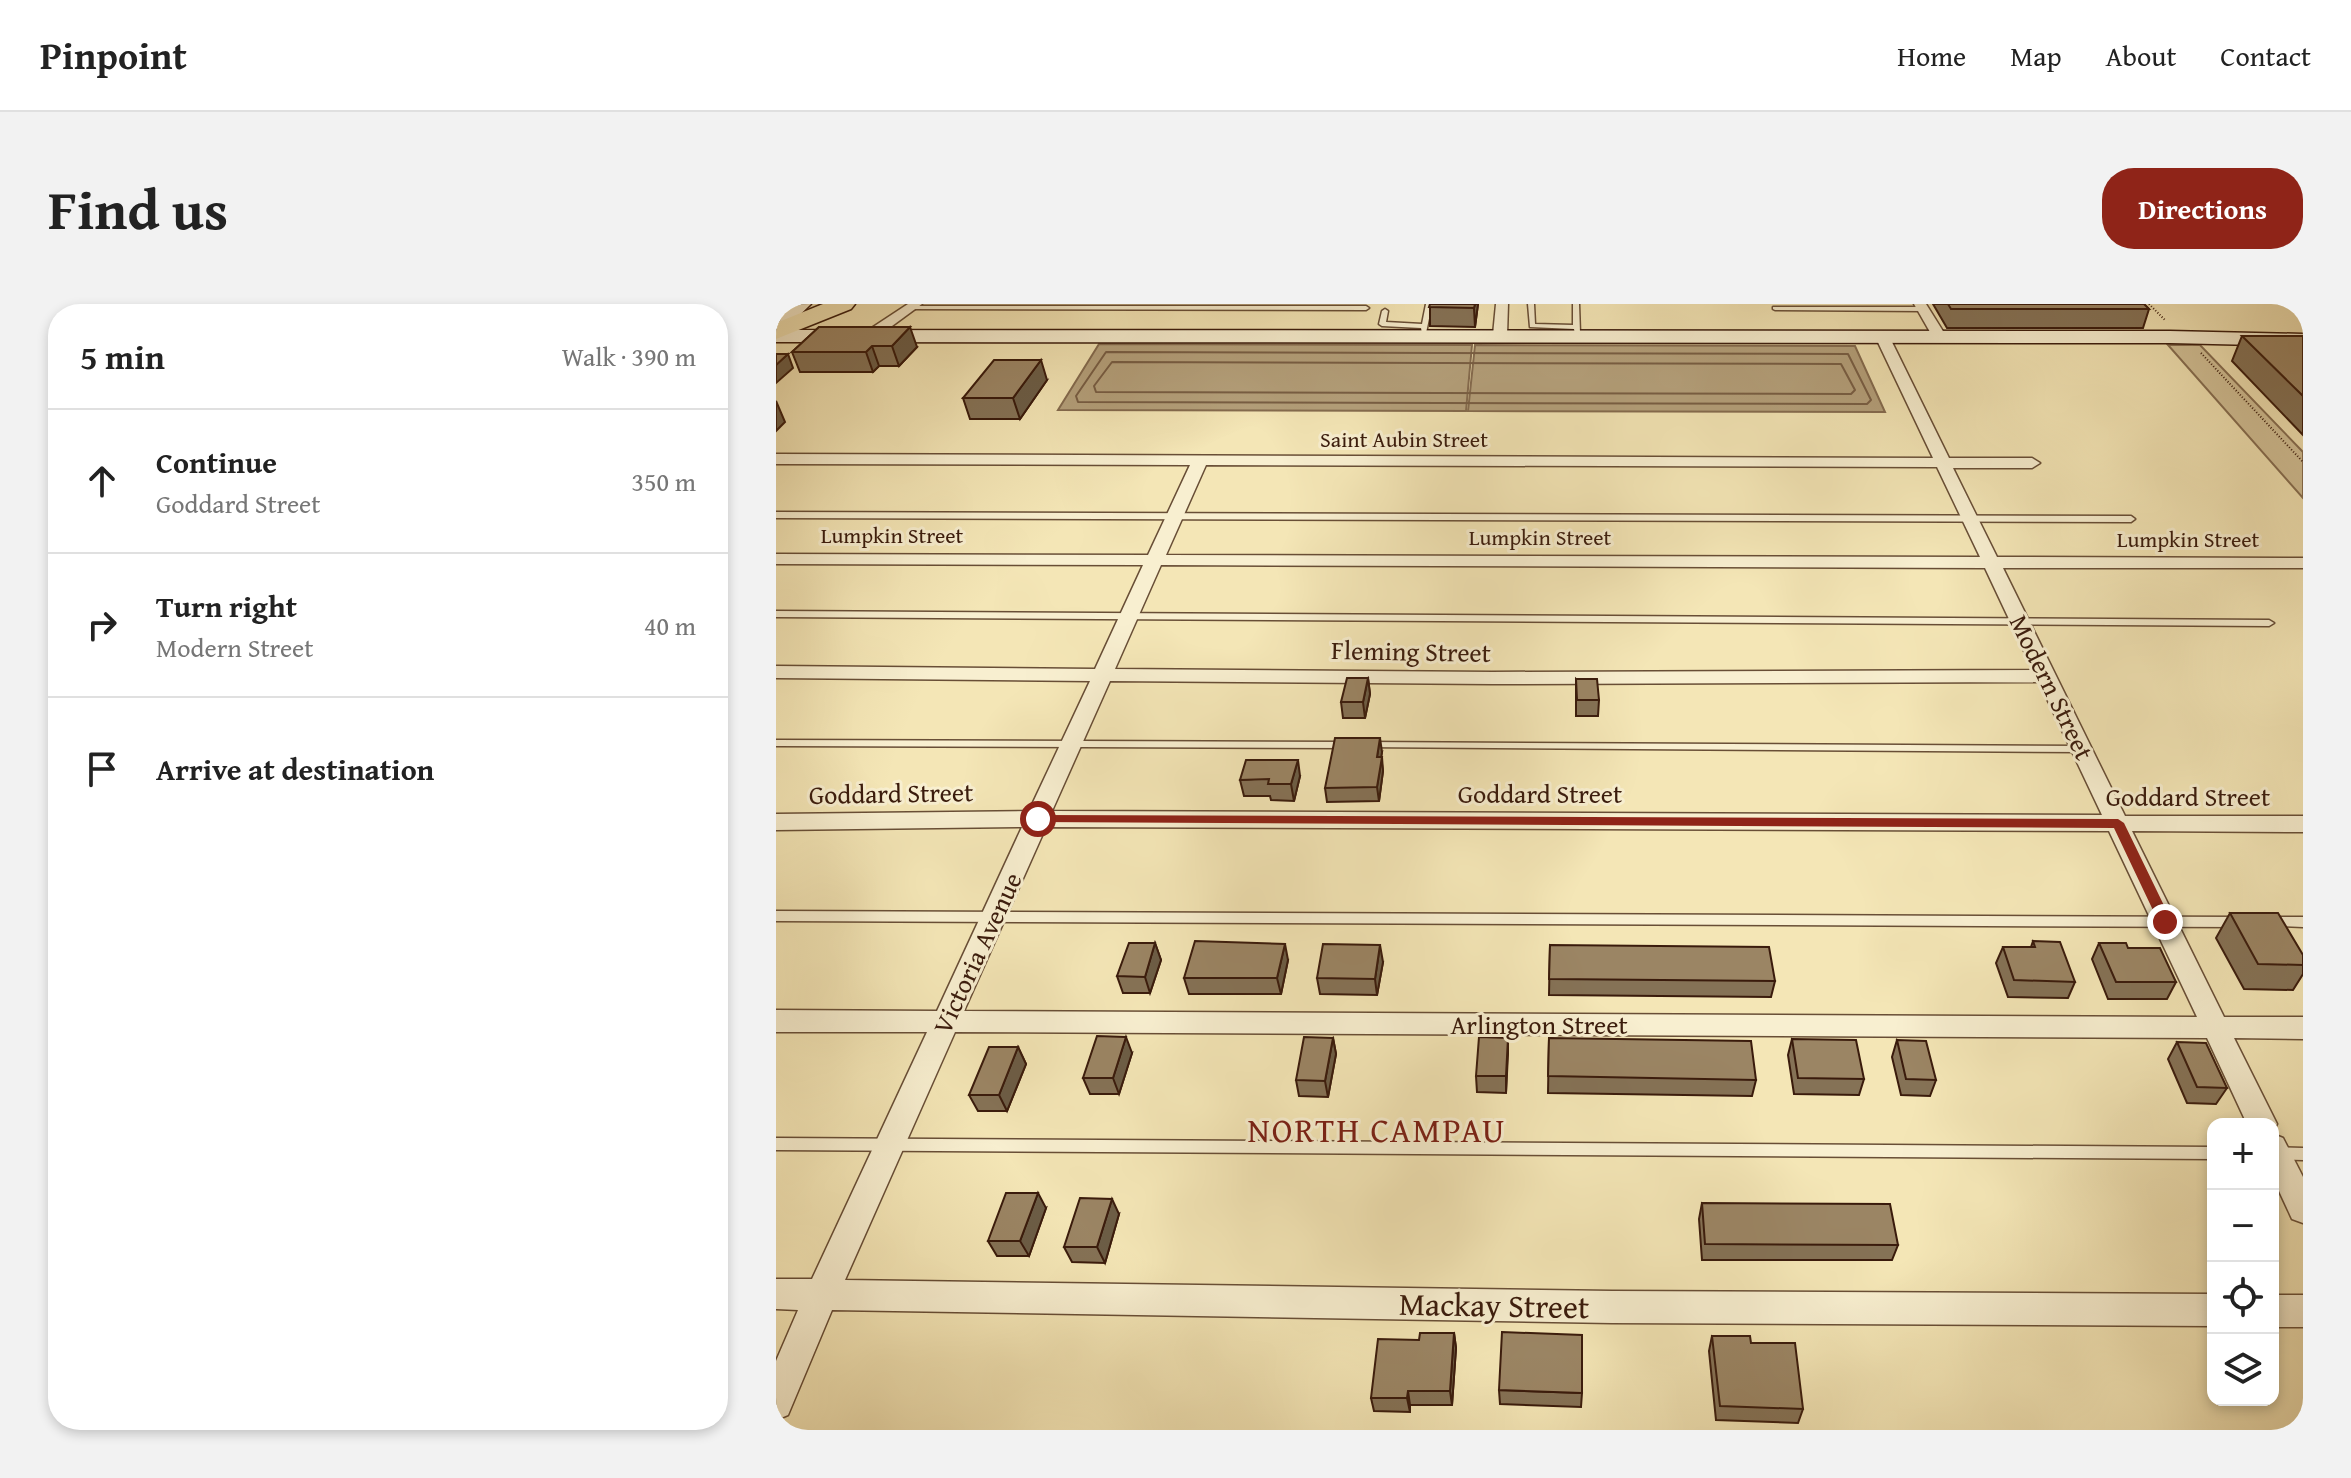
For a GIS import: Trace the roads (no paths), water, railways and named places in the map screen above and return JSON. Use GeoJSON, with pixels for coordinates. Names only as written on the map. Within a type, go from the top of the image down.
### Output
{"type":"FeatureCollection","features":[{"type":"Feature","properties":{"kind":"highway"},"geometry":{"type":"LineString","coordinates":[[789,323],[831,304]]}},
{"type":"Feature","properties":{"kind":"highway"},"geometry":{"type":"LineString","coordinates":[[789,323],[843,304]]}},
{"type":"Feature","properties":{"kind":"street"},"geometry":{"type":"LineString","coordinates":[[1500,335],[1502,304]]}},
{"type":"Feature","properties":{"kind":"street"},"geometry":{"type":"LineString","coordinates":[[872,334],[913,306]]}},
{"type":"Feature","properties":{"kind":"street"},"geometry":{"type":"LineString","coordinates":[[1922,307],[1939,336]]}},
{"type":"Feature","properties":{"kind":"street"},"geometry":{"type":"LineString","coordinates":[[789,323],[872,334],[1419,329],[1500,335],[1577,331],[2303,340]]}},
{"type":"Feature","properties":{"kind":"street","name":"Modern Street"},"geometry":{"type":"LineString","coordinates":[[1882,336],[2259,1118]]}},
{"type":"Feature","properties":{"kind":"street","name":"Saint Aubin Street"},"geometry":{"type":"LineString","coordinates":[[776,459],[2032,463]]}},
{"type":"Feature","properties":{"kind":"street","name":"Victoria Avenue"},"geometry":{"type":"LineString","coordinates":[[776,1403],[822,1294],[1200,460]]}},
{"type":"Feature","properties":{"kind":"street","name":"Lumpkin Street"},"geometry":{"type":"LineString","coordinates":[[776,559],[2303,563]]}},
{"type":"Feature","properties":{"kind":"street","name":"Fleming Street"},"geometry":{"type":"LineString","coordinates":[[776,672],[1492,678],[2046,676]]}},
{"type":"Feature","properties":{"kind":"street","name":"Goddard Street"},"geometry":{"type":"LineString","coordinates":[[776,822],[1038,819],[2303,824]]}},
{"type":"Feature","properties":{"kind":"street","name":"Arlington Street"},"geometry":{"type":"LineString","coordinates":[[776,1021],[2303,1028]]}},
{"type":"Feature","properties":{"kind":"street"},"geometry":{"type":"LineString","coordinates":[[2281,1152],[2303,1209]]}},
{"type":"Feature","properties":{"kind":"street","name":"Mackay Street"},"geometry":{"type":"LineString","coordinates":[[776,1294],[1612,1307],[2207,1310]]}},
{"type":"Feature","properties":{"kind":"street"},"geometry":{"type":"LineString","coordinates":[[2279,1311],[2303,1311]]}},
{"type":"Feature","properties":{"kind":"lane"},"geometry":{"type":"LineString","coordinates":[[1419,329],[1429,304]]}},
{"type":"Feature","properties":{"kind":"lane"},"geometry":{"type":"LineString","coordinates":[[1531,304],[1532,326],[1577,331],[1576,304]]}},
{"type":"Feature","properties":{"kind":"lane"},"geometry":{"type":"LineString","coordinates":[[913,306],[1366,308]]}},
{"type":"Feature","properties":{"kind":"lane"},"geometry":{"type":"LineString","coordinates":[[1775,308],[1922,307]]}},
{"type":"Feature","properties":{"kind":"lane"},"geometry":{"type":"LineString","coordinates":[[1411,310],[1419,329]]}},
{"type":"Feature","properties":{"kind":"lane"},"geometry":{"type":"LineString","coordinates":[[1385,311],[1382,324],[1419,329]]}},
{"type":"Feature","properties":{"kind":"lane"},"geometry":{"type":"LineString","coordinates":[[776,515],[2131,519]]}},
{"type":"Feature","properties":{"kind":"lane"},"geometry":{"type":"LineString","coordinates":[[776,614],[2269,623]]}},
{"type":"Feature","properties":{"kind":"lane"},"geometry":{"type":"LineString","coordinates":[[776,743],[2082,749]]}},
{"type":"Feature","properties":{"kind":"lane"},"geometry":{"type":"LineString","coordinates":[[776,916],[2303,922]]}},
{"type":"Feature","properties":{"kind":"lane"},"geometry":{"type":"LineString","coordinates":[[776,1144],[2207,1153]]}},
{"type":"Feature","properties":{"kind":"water"},"geometry":{"type":"Polygon","coordinates":[[[1099,344],[1472,345],[1466,411],[1058,410],[1099,344]]]}},
{"type":"Feature","properties":{"kind":"water"},"geometry":{"type":"Polygon","coordinates":[[[1475,345],[1855,346],[1885,412],[1468,411],[1475,345]]]}},
{"type":"Feature","properties":{"kind":"district","name":"NORTH CAMPAU"},"geometry":{"type":"Point","coordinates":[1377,1129]}}]}
